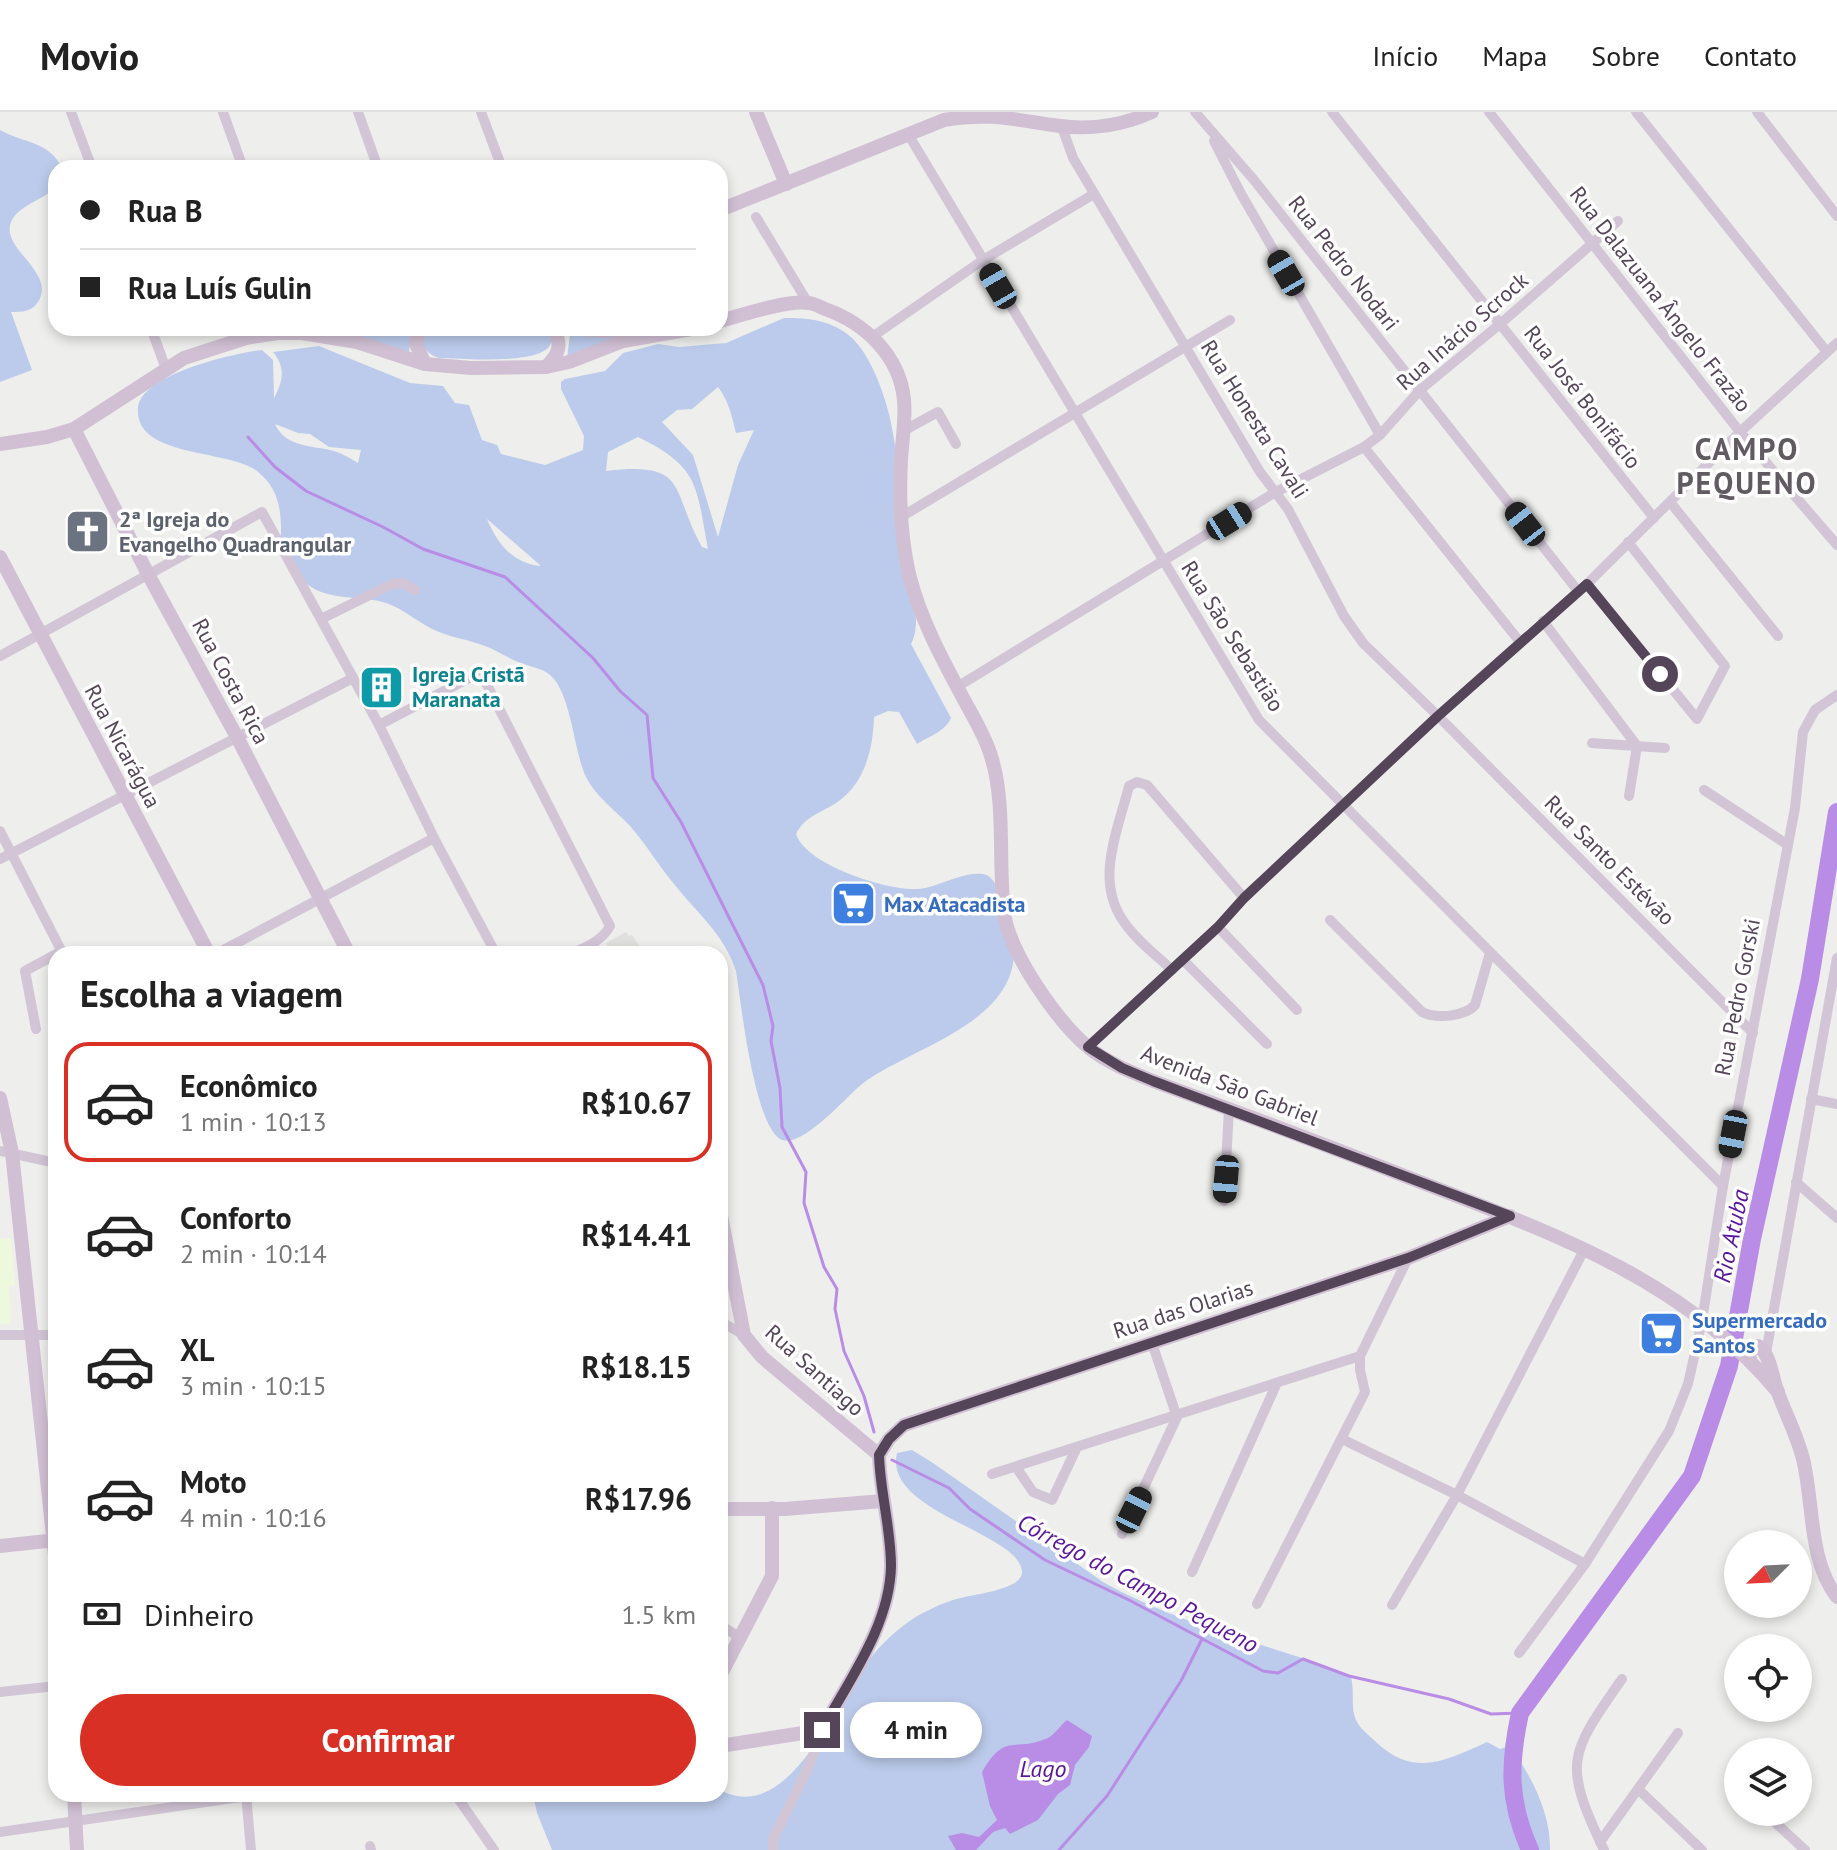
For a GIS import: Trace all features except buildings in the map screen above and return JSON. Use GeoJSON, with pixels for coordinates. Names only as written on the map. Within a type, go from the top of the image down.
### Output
{"type":"FeatureCollection","features":[{"type":"Feature","properties":{"kind":"main road"},"geometry":{"type":"LineString","coordinates":[[756,112],[786,184]]}},
{"type":"Feature","properties":{"kind":"main road"},"geometry":{"type":"LineString","coordinates":[[728,207],[908,134],[942,116],[1001,113],[1062,127],[1106,125],[1152,112]]}},
{"type":"Feature","properties":{"kind":"main road"},"geometry":{"type":"LineString","coordinates":[[728,319],[808,303]]}},
{"type":"Feature","properties":{"kind":"main road","name":"Avenida São Gabriel"},"geometry":{"type":"LineString","coordinates":[[808,303],[846,318],[872,337],[888,355],[899,375],[904,400],[901,517],[909,574],[938,651],[991,756],[998,791],[1004,913],[1008,934],[1019,959],[1036,984],[1088,1047],[1122,1068],[1510,1216],[1585,1248],[1658,1289],[1735,1346],[1757,1354]]}},
{"type":"Feature","properties":{"kind":"main road"},"geometry":{"type":"LineString","coordinates":[[0,444],[47,437],[74,429],[184,358],[222,344],[260,336]]}},
{"type":"Feature","properties":{"kind":"main road"},"geometry":{"type":"LineString","coordinates":[[329,336],[425,364],[471,368],[546,367],[576,360],[623,341],[651,336]]}},
{"type":"Feature","properties":{"kind":"main road"},"geometry":{"type":"LineString","coordinates":[[418,336],[416,344],[425,364]]}},
{"type":"Feature","properties":{"kind":"main road"},"geometry":{"type":"LineString","coordinates":[[546,367],[558,355],[560,346],[556,336]]}},
{"type":"Feature","properties":{"kind":"main road","name":"Rua Costa Rica"},"geometry":{"type":"LineString","coordinates":[[74,429],[345,946]]}},
{"type":"Feature","properties":{"kind":"main road","name":"Rua Nicarágua"},"geometry":{"type":"LineString","coordinates":[[0,557],[205,946]]}},
{"type":"Feature","properties":{"kind":"main road"},"geometry":{"type":"LineString","coordinates":[[0,1098],[48,1478]]}},
{"type":"Feature","properties":{"kind":"main road","name":"Rua das Olarias"},"geometry":{"type":"LineString","coordinates":[[879,1455],[889,1439],[904,1425],[1408,1258],[1510,1216]]}},
{"type":"Feature","properties":{"kind":"main road"},"geometry":{"type":"LineString","coordinates":[[728,1252],[744,1335]]}},
{"type":"Feature","properties":{"kind":"main road","name":"Rua Santiago"},"geometry":{"type":"LineString","coordinates":[[744,1335],[762,1357],[879,1455]]}},
{"type":"Feature","properties":{"kind":"main road"},"geometry":{"type":"LineString","coordinates":[[1757,1354],[1778,1392],[1803,1458],[1822,1568],[1837,1597]]}},
{"type":"Feature","properties":{"kind":"main road"},"geometry":{"type":"LineString","coordinates":[[728,1745],[822,1730],[877,1628],[891,1569],[879,1455]]}},
{"type":"Feature","properties":{"kind":"main road"},"geometry":{"type":"LineString","coordinates":[[728,1509],[883,1501]]}},
{"type":"Feature","properties":{"kind":"main road"},"geometry":{"type":"LineString","coordinates":[[728,1662],[772,1576],[772,1508]]}},
{"type":"Feature","properties":{"kind":"main road"},"geometry":{"type":"LineString","coordinates":[[0,1546],[48,1541]]}},
{"type":"Feature","properties":{"kind":"main road"},"geometry":{"type":"LineString","coordinates":[[74,1802],[77,1850]]}},
{"type":"Feature","properties":{"kind":"street"},"geometry":{"type":"LineString","coordinates":[[71,112],[89,160]]}},
{"type":"Feature","properties":{"kind":"street"},"geometry":{"type":"LineString","coordinates":[[223,112],[240,160]]}},
{"type":"Feature","properties":{"kind":"street"},"geometry":{"type":"LineString","coordinates":[[358,112],[375,160]]}},
{"type":"Feature","properties":{"kind":"street"},"geometry":{"type":"LineString","coordinates":[[481,112],[499,160]]}},
{"type":"Feature","properties":{"kind":"street","name":"Rua Pedro Nodari"},"geometry":{"type":"LineString","coordinates":[[1195,112],[1254,180],[1420,390],[1583,588],[1697,719],[1725,666],[1628,542]]}},
{"type":"Feature","properties":{"kind":"street","name":"Rua José Bonifácio"},"geometry":{"type":"LineString","coordinates":[[1332,112],[1654,518]]}},
{"type":"Feature","properties":{"kind":"street","name":"Rua Dalazuana Ângelo Frazão"},"geometry":{"type":"LineString","coordinates":[[1489,112],[1740,432],[1837,545]]}},
{"type":"Feature","properties":{"kind":"street"},"geometry":{"type":"LineString","coordinates":[[1636,112],[1827,352]]}},
{"type":"Feature","properties":{"kind":"street"},"geometry":{"type":"LineString","coordinates":[[1757,112],[1837,216]]}},
{"type":"Feature","properties":{"kind":"street","name":"Rua Honesta Cavali"},"geometry":{"type":"LineString","coordinates":[[1062,127],[1073,158],[1274,493],[1288,509],[1344,616],[1363,643],[1438,716]]}},
{"type":"Feature","properties":{"kind":"street"},"geometry":{"type":"LineString","coordinates":[[1207,128],[1240,192],[1380,435]]}},
{"type":"Feature","properties":{"kind":"street","name":"Rua São Sebastião"},"geometry":{"type":"LineString","coordinates":[[908,134],[1259,720],[1723,1186]]}},
{"type":"Feature","properties":{"kind":"street"},"geometry":{"type":"LineString","coordinates":[[872,337],[983,260],[1094,194]]}},
{"type":"Feature","properties":{"kind":"street"},"geometry":{"type":"LineString","coordinates":[[756,217],[808,303]]}},
{"type":"Feature","properties":{"kind":"street","name":"Rua Inácio Scrock"},"geometry":{"type":"LineString","coordinates":[[957,687],[1274,493],[1364,447],[1380,435],[1420,390],[1618,221]]}},
{"type":"Feature","properties":{"kind":"street"},"geometry":{"type":"LineString","coordinates":[[901,517],[1230,320]]}},
{"type":"Feature","properties":{"kind":"street"},"geometry":{"type":"LineString","coordinates":[[154,336],[166,369]]}},
{"type":"Feature","properties":{"kind":"street"},"geometry":{"type":"LineString","coordinates":[[1088,1047],[1438,716],[1583,588],[1740,432],[1837,343]]}},
{"type":"Feature","properties":{"kind":"street"},"geometry":{"type":"LineString","coordinates":[[903,431],[938,412],[956,444]]}},
{"type":"Feature","properties":{"kind":"street"},"geometry":{"type":"LineString","coordinates":[[1364,447],[1520,642]]}},
{"type":"Feature","properties":{"kind":"street"},"geometry":{"type":"LineString","coordinates":[[1670,502],[1778,636]]}},
{"type":"Feature","properties":{"kind":"street"},"geometry":{"type":"LineString","coordinates":[[0,656],[262,512],[379,725],[492,946]]}},
{"type":"Feature","properties":{"kind":"street"},"geometry":{"type":"LineString","coordinates":[[321,619],[392,584],[403,583],[415,590]]}},
{"type":"Feature","properties":{"kind":"street"},"geometry":{"type":"LineString","coordinates":[[1543,621],[1637,746],[1629,796]]}},
{"type":"Feature","properties":{"kind":"street"},"geometry":{"type":"LineString","coordinates":[[379,725],[473,676],[484,679],[610,926],[606,933],[587,946]]}},
{"type":"Feature","properties":{"kind":"street"},"geometry":{"type":"LineString","coordinates":[[0,859],[353,678]]}},
{"type":"Feature","properties":{"kind":"street","name":"Rua Pedro Gorski"},"geometry":{"type":"LineString","coordinates":[[1519,1653],[1585,1564],[1669,1431],[1688,1384],[1795,808],[1803,732],[1815,710],[1837,695]]}},
{"type":"Feature","properties":{"kind":"street","name":"Rua Santo Estévão"},"geometry":{"type":"LineString","coordinates":[[1438,716],[1753,1033]]}},
{"type":"Feature","properties":{"kind":"street"},"geometry":{"type":"LineString","coordinates":[[1592,743],[1665,748]]}},
{"type":"Feature","properties":{"kind":"street"},"geometry":{"type":"LineString","coordinates":[[1172,970],[1124,923],[1110,898],[1108,870],[1129,786],[1137,782],[1147,785],[1244,898]]}},
{"type":"Feature","properties":{"kind":"street"},"geometry":{"type":"LineString","coordinates":[[1704,790],[1788,845]]}},
{"type":"Feature","properties":{"kind":"street"},"geometry":{"type":"LineString","coordinates":[[0,831],[59,946]]}},
{"type":"Feature","properties":{"kind":"street"},"geometry":{"type":"LineString","coordinates":[[231,946],[434,838]]}},
{"type":"Feature","properties":{"kind":"street"},"geometry":{"type":"LineString","coordinates":[[1330,920],[1422,1012],[1431,1017],[1469,1011],[1475,1005],[1490,953]]}},
{"type":"Feature","properties":{"kind":"street"},"geometry":{"type":"LineString","coordinates":[[1218,927],[1297,1010]]}},
{"type":"Feature","properties":{"kind":"street"},"geometry":{"type":"LineString","coordinates":[[1757,1354],[1770,1319],[1834,988],[1837,958]]}},
{"type":"Feature","properties":{"kind":"street"},"geometry":{"type":"LineString","coordinates":[[36,1029],[25,971],[48,959]]}},
{"type":"Feature","properties":{"kind":"street"},"geometry":{"type":"LineString","coordinates":[[1183,960],[1267,1044]]}},
{"type":"Feature","properties":{"kind":"street"},"geometry":{"type":"LineString","coordinates":[[1811,1099],[1837,1104]]}},
{"type":"Feature","properties":{"kind":"street"},"geometry":{"type":"LineString","coordinates":[[1224,1201],[1229,1109]]}},
{"type":"Feature","properties":{"kind":"street"},"geometry":{"type":"LineString","coordinates":[[6,1152],[48,1161]]}},
{"type":"Feature","properties":{"kind":"street"},"geometry":{"type":"LineString","coordinates":[[1796,1182],[1837,1218]]}},
{"type":"Feature","properties":{"kind":"street"},"geometry":{"type":"LineString","coordinates":[[1392,1605],[1457,1495],[1585,1248]]}},
{"type":"Feature","properties":{"kind":"street"},"geometry":{"type":"LineString","coordinates":[[1257,1604],[1365,1392],[1360,1356],[1408,1258]]}},
{"type":"Feature","properties":{"kind":"street","name":"Rua Santiago"},"geometry":{"type":"LineString","coordinates":[[728,1326],[744,1335]]}},
{"type":"Feature","properties":{"kind":"street"},"geometry":{"type":"LineString","coordinates":[[0,1335],[48,1335]]}},
{"type":"Feature","properties":{"kind":"street"},"geometry":{"type":"LineString","coordinates":[[1122,1534],[1177,1417],[1152,1343]]}},
{"type":"Feature","properties":{"kind":"street"},"geometry":{"type":"LineString","coordinates":[[992,1474],[1360,1356]]}},
{"type":"Feature","properties":{"kind":"street"},"geometry":{"type":"LineString","coordinates":[[1192,1572],[1276,1385]]}},
{"type":"Feature","properties":{"kind":"street"},"geometry":{"type":"LineString","coordinates":[[1342,1439],[1457,1495],[1585,1564]]}},
{"type":"Feature","properties":{"kind":"street"},"geometry":{"type":"LineString","coordinates":[[1016,1467],[1033,1492],[1052,1500],[1077,1447]]}},
{"type":"Feature","properties":{"kind":"street"},"geometry":{"type":"LineString","coordinates":[[728,1630],[741,1638]]}},
{"type":"Feature","properties":{"kind":"street"},"geometry":{"type":"LineString","coordinates":[[1602,1846],[1579,1789],[1577,1758],[1589,1726],[1622,1679]]}},
{"type":"Feature","properties":{"kind":"street"},"geometry":{"type":"LineString","coordinates":[[0,1692],[48,1687]]}},
{"type":"Feature","properties":{"kind":"street"},"geometry":{"type":"LineString","coordinates":[[773,1850],[773,1839],[809,1766],[822,1730]]}},
{"type":"Feature","properties":{"kind":"street"},"geometry":{"type":"LineString","coordinates":[[1602,1846],[1678,1733]]}},
{"type":"Feature","properties":{"kind":"street"},"geometry":{"type":"LineString","coordinates":[[1638,1789],[1702,1850]]}},
{"type":"Feature","properties":{"kind":"street"},"geometry":{"type":"LineString","coordinates":[[0,1832],[203,1802]]}},
{"type":"Feature","properties":{"kind":"street"},"geometry":{"type":"LineString","coordinates":[[247,1802],[251,1850]]}},
{"type":"Feature","properties":{"kind":"street"},"geometry":{"type":"LineString","coordinates":[[461,1802],[494,1850]]}},
{"type":"Feature","properties":{"kind":"street"},"geometry":{"type":"LineString","coordinates":[[1779,1826],[1805,1850]]}},
{"type":"Feature","properties":{"kind":"shaded area"},"geometry":{"type":"Polygon","coordinates":[[[0,130],[43,148],[58,160],[48,160],[48,194],[19,211],[11,222],[13,242],[35,271],[42,291],[33,308],[11,312],[32,370],[0,382],[0,130]]]}},
{"type":"Feature","properties":{"kind":"shaded area"},"geometry":{"type":"Polygon","coordinates":[[[784,318],[820,321],[836,327],[852,338],[865,354],[883,394],[896,450],[916,620],[911,644],[951,718],[941,730],[917,744],[899,712],[888,711],[874,717],[872,741],[861,776],[846,795],[809,819],[796,834],[815,856],[831,866],[887,886],[918,889],[967,875],[988,876],[997,888],[1014,949],[1008,980],[995,1001],[976,1018],[862,1084],[811,1130],[789,1141],[780,1139],[763,1110],[750,1061],[736,971],[728,946],[724,946],[636,833],[590,784],[566,704],[554,679],[543,670],[432,629],[386,603],[323,593],[313,588],[299,575],[283,551],[278,504],[273,490],[263,477],[243,464],[185,450],[151,436],[141,424],[138,408],[143,396],[171,375],[212,361],[262,350],[273,360],[274,398],[282,375],[273,352],[319,346],[410,383],[443,386],[455,403],[469,405],[482,440],[497,445],[501,454],[545,465],[583,450],[584,436],[561,389],[561,382],[605,371],[623,353],[658,344],[679,347],[726,343],[784,318]],[[718,387],[692,409],[677,410],[662,422],[693,455],[718,537],[738,465],[754,430],[736,433],[727,403],[718,387]],[[275,424],[293,442],[334,451],[358,463],[361,450],[329,447],[310,434],[275,424]],[[638,437],[608,452],[606,471],[633,469],[665,476],[680,495],[702,547],[708,549],[692,481],[673,458],[638,437]],[[487,519],[507,550],[521,561],[540,566],[540,565],[487,519]]]}},
{"type":"Feature","properties":{"kind":"shaded area"},"geometry":{"type":"Polygon","coordinates":[[[355,336],[410,336],[409,354],[355,336]]]}},
{"type":"Feature","properties":{"kind":"shaded area"},"geometry":{"type":"Polygon","coordinates":[[[423,336],[549,336],[551,341],[545,350],[531,356],[489,360],[439,358],[429,353],[422,341],[423,336]]]}},
{"type":"Feature","properties":{"kind":"shaded area"},"geometry":{"type":"Polygon","coordinates":[[[570,336],[628,336],[567,359],[570,336]]]}},
{"type":"Feature","properties":{"kind":"shaded area"},"geometry":{"type":"Polygon","coordinates":[[[626,932],[640,946],[608,946],[606,943],[626,932]]]}},
{"type":"Feature","properties":{"kind":"shaded area"},"geometry":{"type":"Polygon","coordinates":[[[11,1238],[15,1285],[8,1286],[9,1324],[0,1324],[0,1239],[11,1238]]]}},
{"type":"Feature","properties":{"kind":"shaded area"},"geometry":{"type":"Polygon","coordinates":[[[912,1450],[1103,1582],[1131,1596],[1159,1609],[1351,1677],[1356,1720],[1391,1754],[1418,1763],[1445,1759],[1487,1742],[1500,1749],[1509,1746],[1538,1795],[1547,1822],[1550,1850],[552,1850],[535,1802],[728,1802],[728,1792],[746,1797],[770,1790],[792,1773],[812,1749],[864,1668],[896,1632],[939,1605],[999,1590],[1021,1577],[1022,1571],[1015,1557],[999,1544],[929,1506],[910,1491],[898,1473],[897,1453],[912,1450]]]}},
{"type":"Feature","properties":{"kind":"water","name":"Lago"},"geometry":{"type":"Polygon","coordinates":[[[1067,1720],[1092,1736],[1089,1747],[1075,1765],[1070,1785],[1058,1794],[1038,1820],[1010,1834],[1005,1828],[993,1832],[976,1850],[956,1850],[948,1836],[962,1833],[979,1837],[997,1820],[990,1806],[982,1772],[990,1759],[1004,1747],[1048,1738],[1067,1720]]]}},
{"type":"Feature","properties":{"kind":"waterway","name":"Córrego do Campo Pequeno"},"geometry":{"type":"LineString","coordinates":[[248,437],[275,467],[306,491],[423,549],[505,577],[593,658],[620,691],[647,715],[653,778],[681,822],[763,985],[773,1026],[771,1041],[780,1088],[782,1127],[806,1172],[804,1203],[824,1267],[837,1289],[835,1309],[844,1351],[864,1396],[874,1432]]}},
{"type":"Feature","properties":{"kind":"waterway","name":"Rio Atuba"},"geometry":{"type":"LineString","coordinates":[[1530,1850],[1514,1799],[1514,1749],[1520,1713],[1692,1476],[1729,1366],[1752,1239],[1810,979],[1837,812]]}},
{"type":"Feature","properties":{"kind":"waterway","name":"Córrego do Campo Pequeno"},"geometry":{"type":"LineString","coordinates":[[892,1460],[949,1488],[970,1509],[1045,1560],[1129,1600],[1263,1671],[1278,1673],[1303,1659],[1349,1676],[1449,1699],[1491,1714],[1520,1713]]}},
{"type":"Feature","properties":{"kind":"waterway"},"geometry":{"type":"LineString","coordinates":[[1059,1850],[1107,1796],[1181,1681],[1202,1639]]}},
{"type":"Feature","properties":{"kind":"place","name":"2ª Igreja do Evangelho Quadrangular"},"geometry":{"type":"Point","coordinates":[88,532]}},
{"type":"Feature","properties":{"kind":"place","name":"Igreja Cristã Maranata"},"geometry":{"type":"Point","coordinates":[381,687]}},
{"type":"Feature","properties":{"kind":"place","name":"Max Atacadista"},"geometry":{"type":"Point","coordinates":[853,904]}},
{"type":"Feature","properties":{"kind":"place","name":"Supermercado Santos"},"geometry":{"type":"Point","coordinates":[1661,1333]}},
{"type":"Feature","properties":{"kind":"district","name":"CAMPO PEQUENO"},"geometry":{"type":"Point","coordinates":[1747,465]}},
{"type":"Feature","properties":{"kind":"route"},"geometry":{"type":"LineString","coordinates":[[822,1730],[877,1628],[886,1599],[891,1569],[890,1540],[879,1455],[889,1439],[904,1425],[1408,1258],[1510,1216],[1153,1081],[1122,1068],[1088,1047],[1438,716],[1587,584],[1660,674]]}}]}
